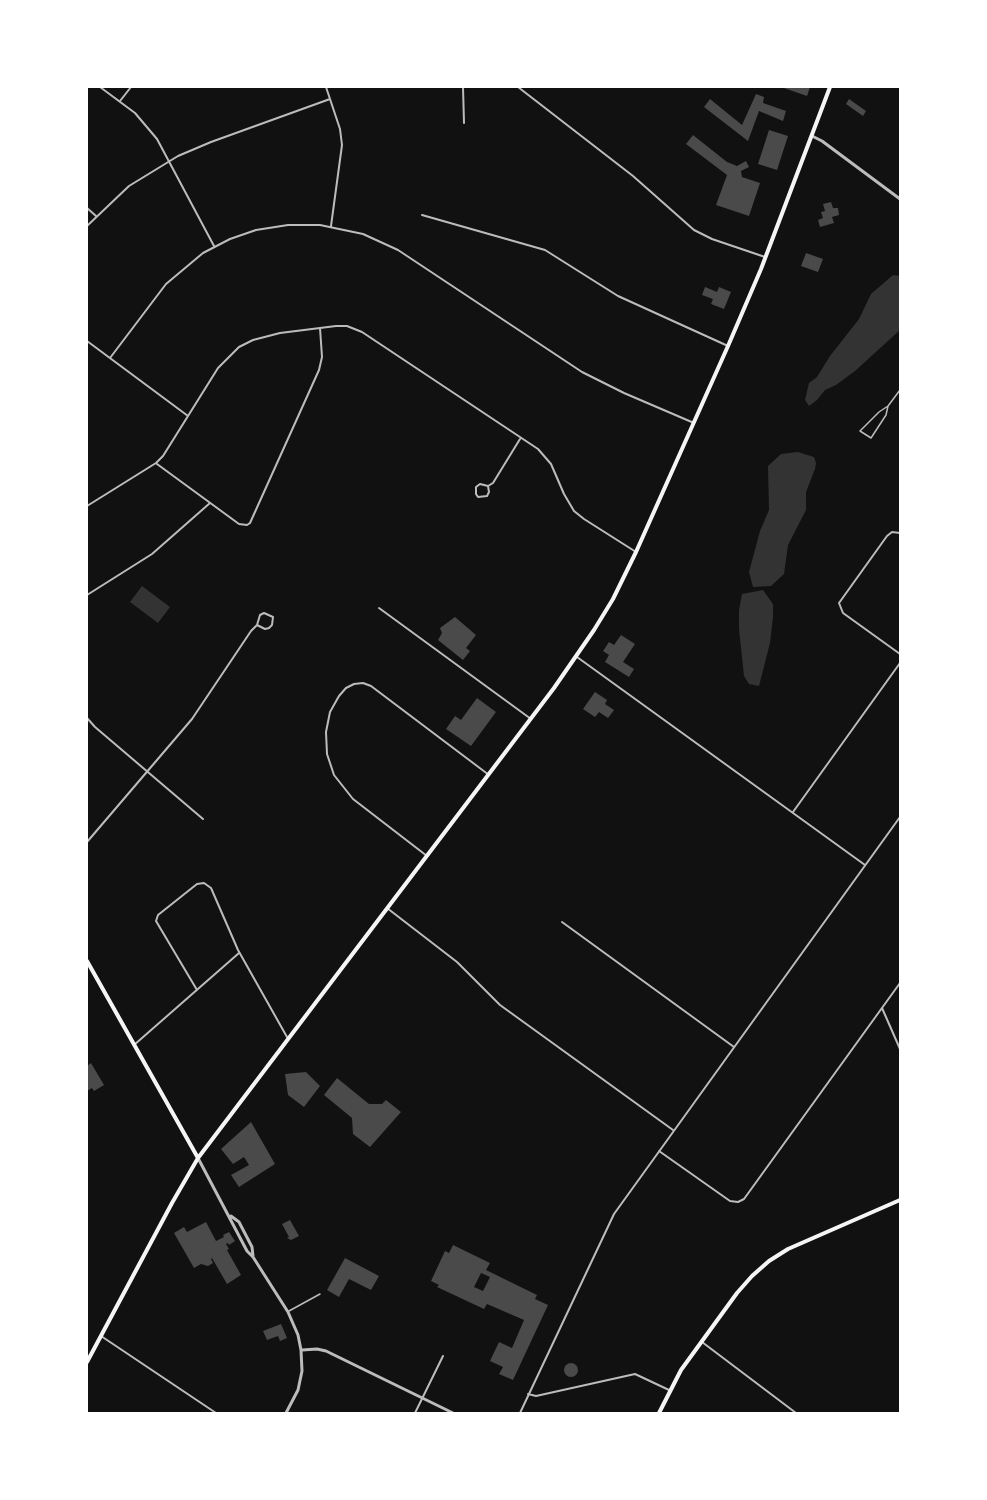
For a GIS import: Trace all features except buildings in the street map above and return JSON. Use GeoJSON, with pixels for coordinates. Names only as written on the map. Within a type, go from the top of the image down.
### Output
{"type":"FeatureCollection","features":[{"type":"Feature","properties":{"kind":"main road"},"geometry":{"type":"LineString","coordinates":[[87,1362],[198,1158],[531,719],[577,657],[613,599],[728,346],[813,136],[830,87]]}},
{"type":"Feature","properties":{"kind":"main road"},"geometry":{"type":"LineString","coordinates":[[87,961],[198,1158]]}},
{"type":"Feature","properties":{"kind":"main road"},"geometry":{"type":"LineString","coordinates":[[659,1413],[669,1390],[701,1341],[737,1293],[769,1261],[804,1242],[900,1200]]}},
{"type":"Feature","properties":{"kind":"street"},"geometry":{"type":"LineString","coordinates":[[100,87],[120,101],[149,129],[169,161],[214,247]]}},
{"type":"Feature","properties":{"kind":"street"},"geometry":{"type":"LineString","coordinates":[[120,101],[130,87]]}},
{"type":"Feature","properties":{"kind":"street"},"geometry":{"type":"LineString","coordinates":[[326,87],[340,129],[342,145],[331,226]]}},
{"type":"Feature","properties":{"kind":"street"},"geometry":{"type":"LineString","coordinates":[[464,87],[464,123]]}},
{"type":"Feature","properties":{"kind":"street"},"geometry":{"type":"LineString","coordinates":[[518,87],[633,176],[694,230],[712,239],[765,257]]}},
{"type":"Feature","properties":{"kind":"street"},"geometry":{"type":"LineString","coordinates":[[87,226],[129,186],[169,161],[211,142],[330,99]]}},
{"type":"Feature","properties":{"kind":"street"},"geometry":{"type":"LineString","coordinates":[[813,136],[900,199]]}},
{"type":"Feature","properties":{"kind":"street"},"geometry":{"type":"LineString","coordinates":[[87,208],[96,216]]}},
{"type":"Feature","properties":{"kind":"street"},"geometry":{"type":"LineString","coordinates":[[422,215],[545,250],[618,296],[728,346]]}},
{"type":"Feature","properties":{"kind":"street"},"geometry":{"type":"LineString","coordinates":[[110,358],[166,284],[188,264],[214,247],[243,234],[270,227],[302,224],[331,226],[363,234],[398,250],[582,372],[694,423]]}},
{"type":"Feature","properties":{"kind":"street"},"geometry":{"type":"LineString","coordinates":[[87,506],[156,463],[171,447],[218,368],[239,347],[265,336],[320,328],[347,327],[362,332],[538,449],[555,471],[574,511],[636,552]]}},
{"type":"Feature","properties":{"kind":"street"},"geometry":{"type":"LineString","coordinates":[[156,463],[239,524],[247,525],[252,521],[320,370],[322,357],[320,328]]}},
{"type":"Feature","properties":{"kind":"street"},"geometry":{"type":"LineString","coordinates":[[87,341],[189,417]]}},
{"type":"Feature","properties":{"kind":"street"},"geometry":{"type":"LineString","coordinates":[[488,486],[487,496],[478,497],[476,487],[493,483],[520,439]]}},
{"type":"Feature","properties":{"kind":"street"},"geometry":{"type":"LineString","coordinates":[[87,595],[152,554],[210,503]]}},
{"type":"Feature","properties":{"kind":"street"},"geometry":{"type":"LineString","coordinates":[[900,533],[892,532],[887,536],[841,598],[840,607],[843,613],[900,654]]}},
{"type":"Feature","properties":{"kind":"street"},"geometry":{"type":"LineString","coordinates":[[379,608],[531,719]]}},
{"type":"Feature","properties":{"kind":"street"},"geometry":{"type":"LineString","coordinates":[[87,842],[192,719],[250,631],[257,625],[260,615],[264,613],[273,617],[272,626],[269,628],[265,629],[257,625]]}},
{"type":"Feature","properties":{"kind":"street"},"geometry":{"type":"LineString","coordinates":[[577,657],[866,865]]}},
{"type":"Feature","properties":{"kind":"street"},"geometry":{"type":"LineString","coordinates":[[793,812],[900,663]]}},
{"type":"Feature","properties":{"kind":"street"},"geometry":{"type":"LineString","coordinates":[[427,856],[353,799],[334,775],[327,754],[326,732],[330,712],[339,696],[346,688],[354,684],[363,683],[371,686],[489,775]]}},
{"type":"Feature","properties":{"kind":"street"},"geometry":{"type":"LineString","coordinates":[[87,718],[90,723],[203,819]]}},
{"type":"Feature","properties":{"kind":"street"},"geometry":{"type":"LineString","coordinates":[[520,1413],[614,1214],[900,817]]}},
{"type":"Feature","properties":{"kind":"street"},"geometry":{"type":"LineString","coordinates":[[197,990],[156,921],[158,915],[197,884],[204,883],[211,888],[239,953],[288,1038]]}},
{"type":"Feature","properties":{"kind":"street"},"geometry":{"type":"LineString","coordinates":[[387,908],[457,962],[500,1005],[674,1131]]}},
{"type":"Feature","properties":{"kind":"street"},"geometry":{"type":"LineString","coordinates":[[562,922],[734,1047]]}},
{"type":"Feature","properties":{"kind":"street"},"geometry":{"type":"LineString","coordinates":[[134,1045],[239,953]]}},
{"type":"Feature","properties":{"kind":"street"},"geometry":{"type":"LineString","coordinates":[[659,1151],[730,1201],[737,1202],[744,1199],[900,983]]}},
{"type":"Feature","properties":{"kind":"street"},"geometry":{"type":"LineString","coordinates":[[882,1008],[900,1049]]}},
{"type":"Feature","properties":{"kind":"street"},"geometry":{"type":"LineString","coordinates":[[198,1158],[230,1215],[238,1222],[252,1247],[253,1257],[288,1312],[298,1335],[302,1350],[299,1386],[286,1413]]}},
{"type":"Feature","properties":{"kind":"street"},"geometry":{"type":"LineString","coordinates":[[101,1336],[216,1413]]}},
{"type":"Feature","properties":{"kind":"street"},"geometry":{"type":"LineString","coordinates":[[701,1341],[796,1413]]}},
{"type":"Feature","properties":{"kind":"street"},"geometry":{"type":"LineString","coordinates":[[302,1350],[326,1351],[453,1413]]}},
{"type":"Feature","properties":{"kind":"street"},"geometry":{"type":"LineString","coordinates":[[415,1413],[443,1356]]}},
{"type":"Feature","properties":{"kind":"street"},"geometry":{"type":"LineString","coordinates":[[528,1394],[536,1396],[634,1374],[669,1390]]}},
{"type":"Feature","properties":{"kind":"lane"},"geometry":{"type":"LineString","coordinates":[[888,406],[886,415],[871,438],[860,431],[888,406],[900,390]]}},
{"type":"Feature","properties":{"kind":"lane"},"geometry":{"type":"LineString","coordinates":[[288,1312],[320,1294]]}},
{"type":"Feature","properties":{"kind":"shaded area"},"geometry":{"type":"Polygon","coordinates":[[[893,275],[900,276],[900,330],[855,371],[825,390],[809,406],[805,400],[809,383],[817,377],[859,319],[871,294],[893,275]]]}},
{"type":"Feature","properties":{"kind":"shaded area"},"geometry":{"type":"Polygon","coordinates":[[[798,452],[814,457],[816,463],[806,492],[806,510],[788,545],[784,574],[771,586],[753,587],[749,572],[760,531],[769,510],[768,466],[781,454],[798,452]]]}},
{"type":"Feature","properties":{"kind":"shaded area"},"geometry":{"type":"Polygon","coordinates":[[[142,586],[170,607],[158,623],[130,602],[142,586]]]}},
{"type":"Feature","properties":{"kind":"shaded area"},"geometry":{"type":"Polygon","coordinates":[[[763,590],[773,604],[773,617],[770,643],[759,686],[749,684],[744,676],[739,610],[742,594],[763,590]]]}}]}
